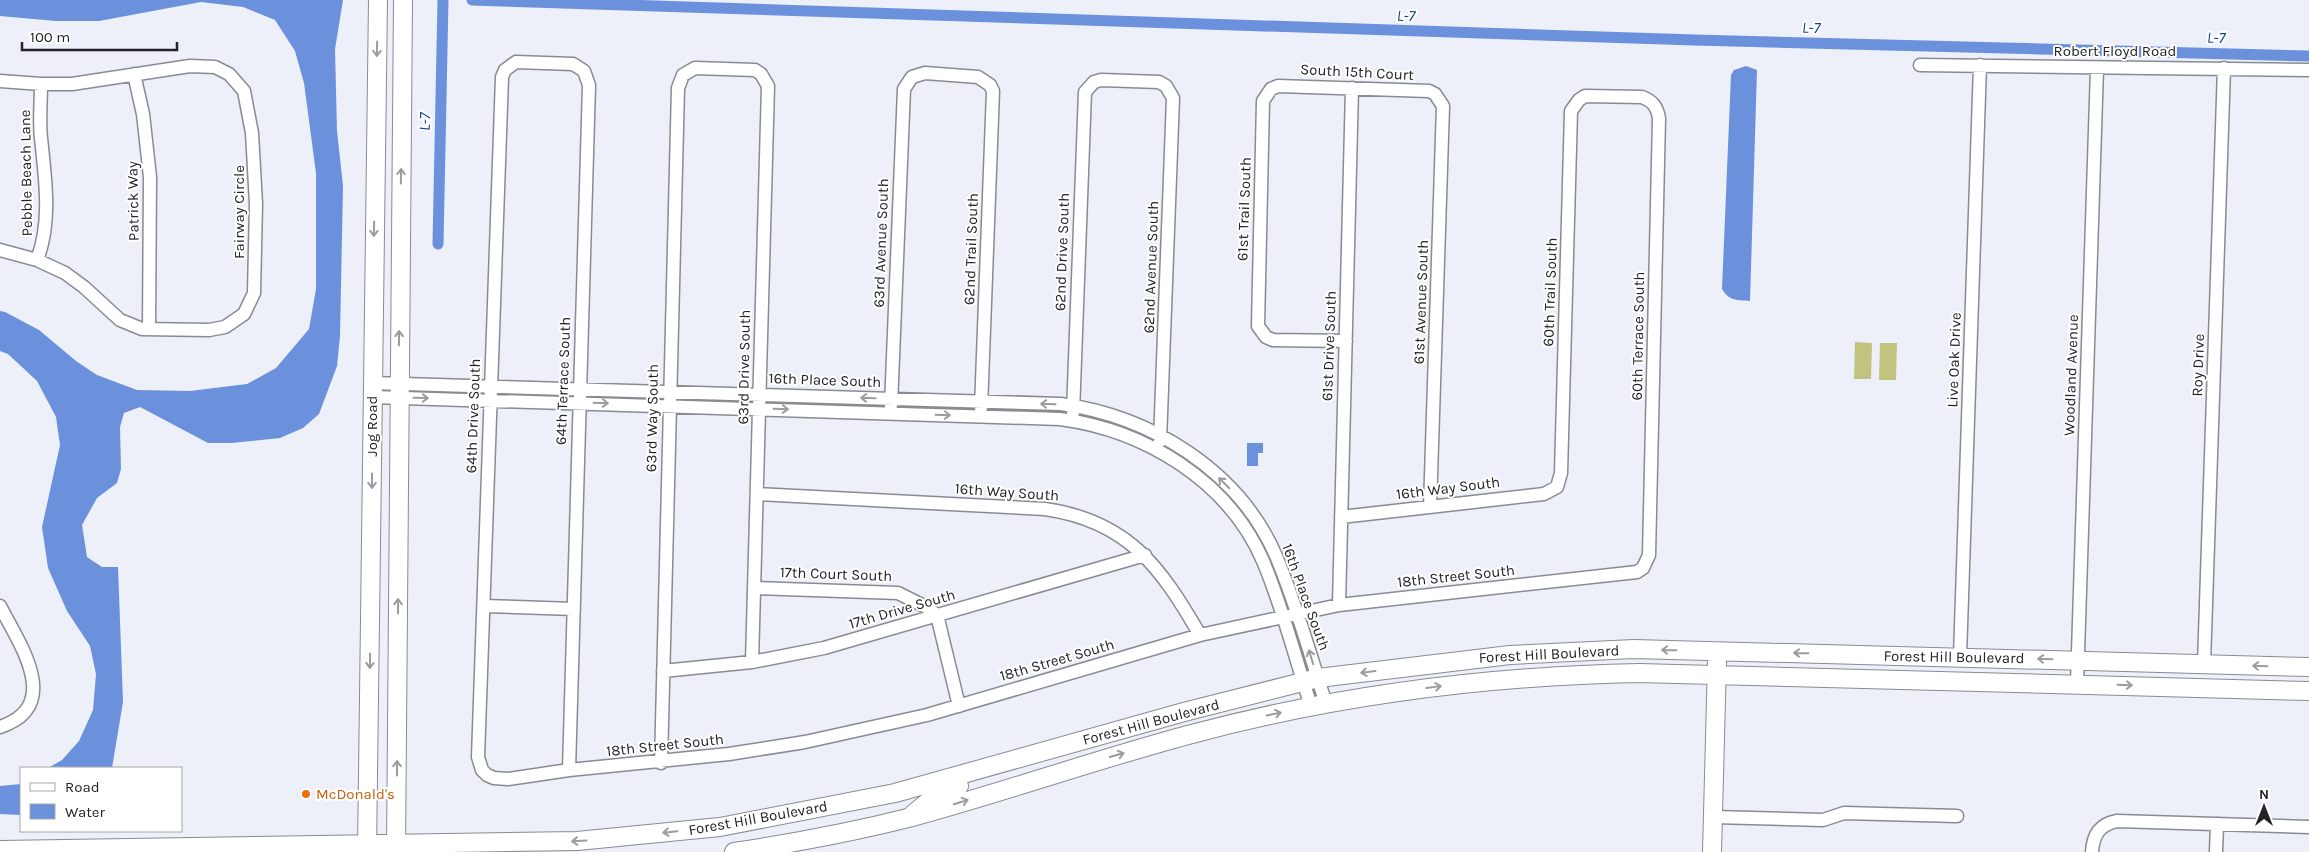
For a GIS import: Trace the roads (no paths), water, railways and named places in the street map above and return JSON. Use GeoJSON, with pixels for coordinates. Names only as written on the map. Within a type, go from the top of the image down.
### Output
{"type":"FeatureCollection","features":[{"type":"Feature","properties":{"kind":"main road","name":"Jog Road"},"geometry":{"type":"LineString","coordinates":[[367,848],[378,0]]}},
{"type":"Feature","properties":{"kind":"main road","name":"Jog Road"},"geometry":{"type":"LineString","coordinates":[[396,848],[398,390],[403,0]]}},
{"type":"Feature","properties":{"kind":"main road","name":"Forest Hill Boulevard"},"geometry":{"type":"LineString","coordinates":[[0,850],[396,848],[628,838],[720,827],[895,793],[1096,736],[1310,680],[1510,655],[1634,649],[1960,656],[2309,667]]}},
{"type":"Feature","properties":{"kind":"main road"},"geometry":{"type":"LineString","coordinates":[[1712,852],[1718,652]]}},
{"type":"Feature","properties":{"kind":"main road","name":"Forest Hill Boulevard"},"geometry":{"type":"LineString","coordinates":[[734,852],[828,836],[910,817],[1179,737],[1318,705],[1457,684],[1515,678],[1630,673],[1716,674],[2309,691]]}},
{"type":"Feature","properties":{"kind":"main road"},"geometry":{"type":"LineString","coordinates":[[910,817],[939,793],[1059,758],[1091,744],[1096,736]]}},
{"type":"Feature","properties":{"kind":"main road"},"geometry":{"type":"LineString","coordinates":[[729,852],[797,832],[890,810],[894,805],[895,793]]}},
{"type":"Feature","properties":{"kind":"street","name":"64th Terrace South"},"geometry":{"type":"LineString","coordinates":[[510,65],[523,61],[573,64],[579,66],[588,78],[569,770]]}},
{"type":"Feature","properties":{"kind":"street","name":"64th Drive South"},"geometry":{"type":"LineString","coordinates":[[482,770],[478,757],[489,399],[502,77],[510,65]]}},
{"type":"Feature","properties":{"kind":"street","name":"Robert Floyd Road"},"geometry":{"type":"LineString","coordinates":[[1920,65],[2309,70]]}},
{"type":"Feature","properties":{"kind":"street","name":"Live Oak Drive"},"geometry":{"type":"LineString","coordinates":[[1960,656],[1980,65]]}},
{"type":"Feature","properties":{"kind":"street","name":"Fairway Circle"},"geometry":{"type":"LineString","coordinates":[[0,81],[41,84],[82,83],[190,66],[215,67],[229,74],[240,85],[247,99],[255,168],[255,285],[249,308],[238,319],[217,329],[149,329],[134,327],[120,320],[84,287],[65,273],[37,260],[0,250]]}},
{"type":"Feature","properties":{"kind":"street","name":"63rd Way South"},"geometry":{"type":"LineString","coordinates":[[660,763],[678,88],[683,75],[695,68],[748,69],[761,74]]}},
{"type":"Feature","properties":{"kind":"street","name":"Woodland Avenue"},"geometry":{"type":"LineString","coordinates":[[2077,683],[2097,68]]}},
{"type":"Feature","properties":{"kind":"street","name":"Roy Drive"},"geometry":{"type":"LineString","coordinates":[[2204,664],[2224,68]]}},
{"type":"Feature","properties":{"kind":"street","name":"Patrick Way"},"geometry":{"type":"LineString","coordinates":[[134,74],[143,114],[150,177],[149,329]]}},
{"type":"Feature","properties":{"kind":"street","name":"63rd Drive South"},"geometry":{"type":"LineString","coordinates":[[752,662],[768,86],[761,74]]}},
{"type":"Feature","properties":{"kind":"street","name":"63rd Avenue South"},"geometry":{"type":"LineString","coordinates":[[891,413],[904,89],[912,78],[925,74],[978,77],[990,85]]}},
{"type":"Feature","properties":{"kind":"street","name":"62nd Drive South"},"geometry":{"type":"LineString","coordinates":[[1073,420],[1084,100],[1089,86],[1101,80],[1152,80],[1166,86]]}},
{"type":"Feature","properties":{"kind":"street","name":"Pebble Beach Lane"},"geometry":{"type":"LineString","coordinates":[[37,260],[45,231],[45,182],[40,136],[41,84]]}},
{"type":"Feature","properties":{"kind":"street","name":"62nd Trail South"},"geometry":{"type":"LineString","coordinates":[[980,416],[994,98],[990,85]]}},
{"type":"Feature","properties":{"kind":"street","name":"South 15th Court"},"geometry":{"type":"LineString","coordinates":[[1271,89],[1285,85],[1428,91],[1440,99]]}},
{"type":"Feature","properties":{"kind":"street","name":"62nd Avenue South"},"geometry":{"type":"LineString","coordinates":[[1160,451],[1173,98],[1166,86]]}},
{"type":"Feature","properties":{"kind":"street","name":"61st Drive South"},"geometry":{"type":"LineString","coordinates":[[1338,605],[1352,88]]}},
{"type":"Feature","properties":{"kind":"street","name":"61st Trail South"},"geometry":{"type":"LineString","coordinates":[[1271,89],[1263,101],[1257,319],[1261,332],[1273,340],[1346,341]]}},
{"type":"Feature","properties":{"kind":"street","name":"60th Trail South"},"geometry":{"type":"LineString","coordinates":[[1556,487],[1562,473],[1571,111],[1579,100],[1593,95],[1642,97],[1654,104]]}},
{"type":"Feature","properties":{"kind":"street","name":"61st Avenue South"},"geometry":{"type":"LineString","coordinates":[[1430,507],[1444,113],[1440,99]]}},
{"type":"Feature","properties":{"kind":"street","name":"60th Terrace South"},"geometry":{"type":"LineString","coordinates":[[1643,568],[1649,555],[1650,535],[1658,118],[1654,104]]}},
{"type":"Feature","properties":{"kind":"street","name":"16th Place South"},"geometry":{"type":"LineString","coordinates":[[372,390],[490,385],[759,394],[1073,406],[1113,415],[1161,435],[1194,456],[1217,475],[1245,506],[1275,554],[1298,614],[1310,680]]}},
{"type":"Feature","properties":{"kind":"street","name":"16th Place South"},"geometry":{"type":"LineString","coordinates":[[398,390],[489,399],[1073,420],[1126,435],[1160,451],[1208,486],[1234,515],[1262,560],[1310,680],[1318,705]]}},
{"type":"Feature","properties":{"kind":"street","name":"16th Way South"},"geometry":{"type":"LineString","coordinates":[[1341,517],[1544,494],[1556,487]]}},
{"type":"Feature","properties":{"kind":"street","name":"16th Way South"},"geometry":{"type":"LineString","coordinates":[[757,494],[1052,510],[1075,515],[1097,523],[1130,543],[1145,555],[1174,591],[1200,636]]}},
{"type":"Feature","properties":{"kind":"street"},"geometry":{"type":"LineString","coordinates":[[1234,515],[1245,506]]}},
{"type":"Feature","properties":{"kind":"street","name":"17th Drive South"},"geometry":{"type":"LineString","coordinates":[[663,671],[752,662],[824,648],[1145,555]]}},
{"type":"Feature","properties":{"kind":"street","name":"18th Street South"},"geometry":{"type":"LineString","coordinates":[[482,770],[494,778],[508,779],[569,770],[660,763],[805,742],[959,706],[1200,636],[1338,605],[1630,574],[1643,568]]}},
{"type":"Feature","properties":{"kind":"street","name":"17th Court South"},"geometry":{"type":"LineString","coordinates":[[754,588],[898,593],[926,606],[938,616]]}},
{"type":"Feature","properties":{"kind":"street"},"geometry":{"type":"LineString","coordinates":[[0,606],[29,662],[34,685],[30,700],[22,714],[0,727]]}},
{"type":"Feature","properties":{"kind":"street"},"geometry":{"type":"LineString","coordinates":[[484,606],[574,609]]}},
{"type":"Feature","properties":{"kind":"street"},"geometry":{"type":"LineString","coordinates":[[938,616],[959,706]]}},
{"type":"Feature","properties":{"kind":"street"},"geometry":{"type":"LineString","coordinates":[[1713,817],[1823,820],[1844,813],[1957,816]]}},
{"type":"Feature","properties":{"kind":"street"},"geometry":{"type":"LineString","coordinates":[[2092,852],[2093,839],[2097,832],[2109,822],[2117,821],[2309,827]]}},
{"type":"Feature","properties":{"kind":"street"},"geometry":{"type":"LineString","coordinates":[[2216,852],[2217,824]]}},
{"type":"Feature","properties":{"kind":"water"},"geometry":{"type":"Polygon","coordinates":[[[0,0],[343,0],[335,49],[337,131],[343,186],[340,336],[337,366],[319,414],[303,428],[280,438],[232,443],[208,443],[140,407],[124,413],[120,427],[121,469],[117,483],[97,498],[82,525],[87,557],[102,567],[118,567],[123,702],[112,767],[50,767],[62,760],[79,741],[93,710],[96,674],[90,646],[67,611],[48,568],[42,527],[60,445],[56,417],[37,381],[8,354],[0,351],[0,311],[39,330],[76,361],[97,375],[137,390],[190,391],[247,384],[276,368],[309,329],[316,289],[316,173],[304,83],[295,51],[275,20],[243,7],[201,2],[99,21],[56,21],[0,16],[0,0]]]}},
{"type":"Feature","properties":{"kind":"water"},"geometry":{"type":"Polygon","coordinates":[[[1746,66],[1757,70],[1750,301],[1731,298],[1722,289],[1731,75],[1734,70],[1746,66]]]}},
{"type":"Feature","properties":{"kind":"water"},"geometry":{"type":"Polygon","coordinates":[[[1247,443],[1263,443],[1263,453],[1258,453],[1258,466],[1247,466],[1247,443]]]}},
{"type":"Feature","properties":{"kind":"water"},"geometry":{"type":"Polygon","coordinates":[[[20,784],[20,815],[0,814],[0,786],[20,784]]]}},
{"type":"Feature","properties":{"kind":"waterway","name":"L-7"},"geometry":{"type":"LineString","coordinates":[[438,244],[443,0]]}},
{"type":"Feature","properties":{"kind":"waterway","name":"L-7"},"geometry":{"type":"LineString","coordinates":[[472,0],[1695,40],[2309,56]]}},
{"type":"Feature","properties":{"kind":"place","name":"McDonald's"},"geometry":{"type":"Point","coordinates":[306,794]}}]}
